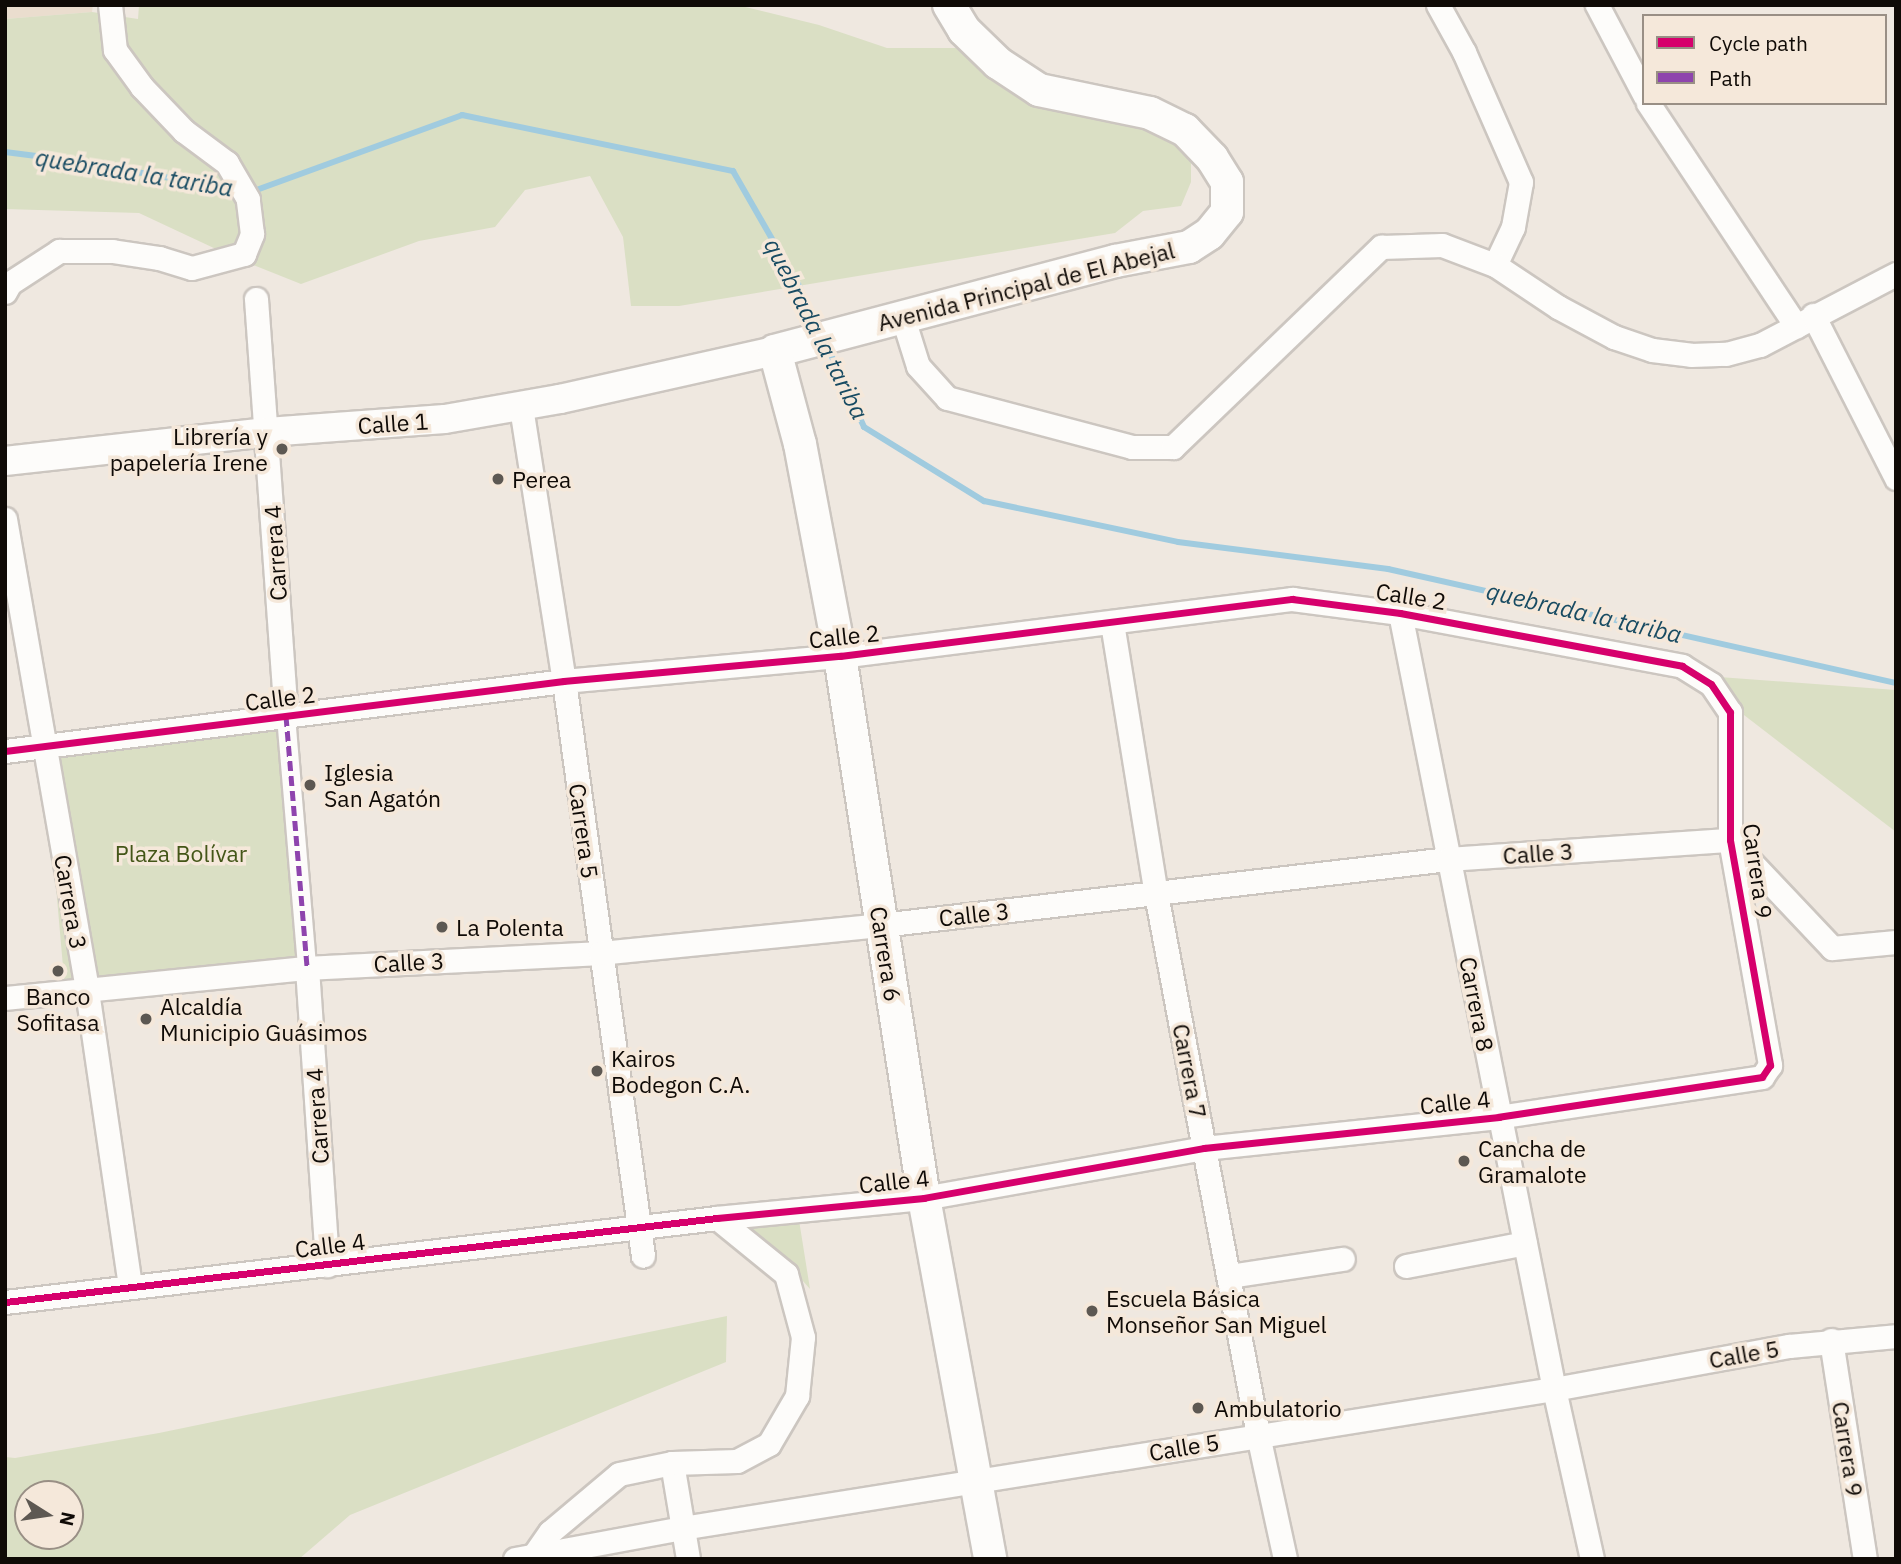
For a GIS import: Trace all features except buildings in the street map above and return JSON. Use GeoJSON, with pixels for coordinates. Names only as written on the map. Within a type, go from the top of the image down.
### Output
{"type":"FeatureCollection","features":[{"type":"Feature","properties":{"kind":"main road","name":"Avenida Principal de El Abejal"},"geometry":{"type":"LineString","coordinates":[[775,351],[902,315],[1115,261],[1189,247],[1209,234],[1227,212],[1227,182],[1212,158],[1185,130],[1150,113],[1039,90],[998,64],[964,30],[949,5]]}},
{"type":"Feature","properties":{"kind":"main road","name":"Carrera 6"},"geometry":{"type":"LineString","coordinates":[[775,351],[800,444],[840,656],[924,1198],[990,1559]]}},
{"type":"Feature","properties":{"kind":"street"},"geometry":{"type":"LineString","coordinates":[[5,292],[10,283],[59,251],[112,251],[159,258],[192,268],[244,254],[252,234],[248,199],[228,163],[184,131],[142,87],[115,50],[110,5]]}},
{"type":"Feature","properties":{"kind":"street"},"geometry":{"type":"LineString","coordinates":[[1438,5],[1464,51],[1521,182],[1513,226],[1495,265]]}},
{"type":"Feature","properties":{"kind":"street"},"geometry":{"type":"LineString","coordinates":[[1597,5],[1642,90]]}},
{"type":"Feature","properties":{"kind":"street"},"geometry":{"type":"LineString","coordinates":[[1649,105],[1804,320],[1896,478]]}},
{"type":"Feature","properties":{"kind":"street"},"geometry":{"type":"LineString","coordinates":[[902,315],[918,366],[947,398],[1132,447],[1173,447],[1381,247],[1442,245],[1495,265],[1558,307],[1614,337],[1652,349],[1690,355],[1726,354],[1760,345],[1896,274]]}},
{"type":"Feature","properties":{"kind":"street","name":"Carrera 4"},"geometry":{"type":"LineString","coordinates":[[256,299],[286,716]]}},
{"type":"Feature","properties":{"kind":"street","name":"Calle 1"},"geometry":{"type":"LineString","coordinates":[[5,461],[267,432],[445,419],[522,407],[775,351]]}},
{"type":"Feature","properties":{"kind":"street","name":"Carrera 5"},"geometry":{"type":"LineString","coordinates":[[522,407],[564,681],[643,1256]]}},
{"type":"Feature","properties":{"kind":"street","name":"Carrera 3"},"geometry":{"type":"LineString","coordinates":[[5,519],[87,991],[130,1286]]}},
{"type":"Feature","properties":{"kind":"street","name":"Calle 2"},"geometry":{"type":"LineString","coordinates":[[5,751],[564,681],[840,656],[1112,624],[1292,599],[1400,613],[1682,666]]}},
{"type":"Feature","properties":{"kind":"street","name":"Carrera 8"},"geometry":{"type":"LineString","coordinates":[[1400,613],[1554,1389],[1592,1559]]}},
{"type":"Feature","properties":{"kind":"street","name":"Carrera 7"},"geometry":{"type":"LineString","coordinates":[[1112,624],[1156,894],[1258,1435],[1285,1559]]}},
{"type":"Feature","properties":{"kind":"street","name":"Carrera 9"},"geometry":{"type":"LineString","coordinates":[[1682,666],[1711,684],[1730,712],[1730,840],[1770,1059]]}},
{"type":"Feature","properties":{"kind":"street"},"geometry":{"type":"LineString","coordinates":[[286,716],[307,968]]}},
{"type":"Feature","properties":{"kind":"street"},"geometry":{"type":"LineString","coordinates":[[1730,840],[1832,948],[1896,942]]}},
{"type":"Feature","properties":{"kind":"street","name":"Calle 3"},"geometry":{"type":"LineString","coordinates":[[5,999],[307,968],[600,953],[881,925],[1448,859],[1730,840]]}},
{"type":"Feature","properties":{"kind":"street","name":"Carrera 4"},"geometry":{"type":"LineString","coordinates":[[307,968],[327,1265]]}},
{"type":"Feature","properties":{"kind":"street","name":"Calle 4"},"geometry":{"type":"LineString","coordinates":[[5,1302],[717,1218],[924,1198],[1204,1148],[1500,1117],[1762,1077],[1769,1070],[1770,1059]]}},
{"type":"Feature","properties":{"kind":"street"},"geometry":{"type":"LineString","coordinates":[[526,1558],[550,1532],[619,1474],[672,1463],[737,1461],[769,1444],[797,1396],[803,1337],[786,1274],[717,1218]]}},
{"type":"Feature","properties":{"kind":"street"},"geometry":{"type":"LineString","coordinates":[[1406,1266],[1525,1243]]}},
{"type":"Feature","properties":{"kind":"street"},"geometry":{"type":"LineString","coordinates":[[1230,1276],[1343,1259]]}},
{"type":"Feature","properties":{"kind":"street","name":"Calle 5"},"geometry":{"type":"LineString","coordinates":[[526,1558],[682,1528],[1554,1389],[1830,1340],[1896,1336]]}},
{"type":"Feature","properties":{"kind":"street","name":"Carrera 9"},"geometry":{"type":"LineString","coordinates":[[1830,1340],[1865,1559]]}},
{"type":"Feature","properties":{"kind":"street"},"geometry":{"type":"LineString","coordinates":[[672,1463],[688,1559]]}},
{"type":"Feature","properties":{"kind":"shaded area"},"geometry":{"type":"Polygon","coordinates":[[[5,5],[93,5],[92,12],[5,19],[5,5]]]}},
{"type":"Feature","properties":{"kind":"green space"},"geometry":{"type":"Polygon","coordinates":[[[139,5],[737,5],[819,25],[887,48],[956,48],[1034,100],[1176,138],[1191,163],[1191,182],[1181,206],[1143,211],[1115,233],[679,306],[631,306],[623,237],[590,176],[525,190],[495,227],[419,241],[301,284],[233,257],[139,213],[5,209],[5,19],[92,12],[138,19],[139,5]]]}},
{"type":"Feature","properties":{"kind":"green space"},"geometry":{"type":"Polygon","coordinates":[[[1692,675],[1896,690],[1896,832],[1692,675]]]}},
{"type":"Feature","properties":{"kind":"green space","name":"Plaza Bolívar"},"geometry":{"type":"Polygon","coordinates":[[[286,716],[308,968],[65,989],[43,737],[286,716]]]}},
{"type":"Feature","properties":{"kind":"green space"},"geometry":{"type":"Polygon","coordinates":[[[799,1220],[810,1289],[778,1253],[739,1225],[799,1220]]]}},
{"type":"Feature","properties":{"kind":"green space"},"geometry":{"type":"Polygon","coordinates":[[[727,1316],[726,1362],[350,1515],[299,1559],[5,1559],[5,1457],[15,1458],[159,1433],[727,1316]]]}},
{"type":"Feature","properties":{"kind":"waterway","name":"quebrada la tariba"},"geometry":{"type":"LineString","coordinates":[[251,192],[462,115],[733,171],[799,286],[819,330]]}},
{"type":"Feature","properties":{"kind":"waterway","name":"quebrada la tariba"},"geometry":{"type":"LineString","coordinates":[[5,152],[75,161],[237,190]]}},
{"type":"Feature","properties":{"kind":"waterway","name":"quebrada la tariba"},"geometry":{"type":"LineString","coordinates":[[827,346],[864,427],[984,501],[1178,542],[1388,569],[1896,683]]}},
{"type":"Feature","properties":{"kind":"marked path"},"geometry":{"type":"LineString","coordinates":[[286,716],[307,968]]}},
{"type":"Feature","properties":{"kind":"cycle path"},"geometry":{"type":"LineString","coordinates":[[5,751],[564,681],[840,656],[1292,599],[1400,613],[1682,666],[1711,684],[1730,712],[1730,840],[1770,1065],[1762,1077],[1499,1117],[1204,1148],[924,1198],[717,1218],[5,1302]]}},
{"type":"Feature","properties":{"kind":"place","name":"Librería y papelería Irene"},"geometry":{"type":"Point","coordinates":[282,449]}},
{"type":"Feature","properties":{"kind":"place","name":"Perea"},"geometry":{"type":"Point","coordinates":[498,479]}},
{"type":"Feature","properties":{"kind":"place","name":"Iglesia San Agatón"},"geometry":{"type":"Point","coordinates":[310,785]}},
{"type":"Feature","properties":{"kind":"place","name":"La Polenta"},"geometry":{"type":"Point","coordinates":[442,927]}},
{"type":"Feature","properties":{"kind":"place","name":"Banco Sofitasa"},"geometry":{"type":"Point","coordinates":[58,971]}},
{"type":"Feature","properties":{"kind":"place","name":"Alcaldía Municipio Guásimos"},"geometry":{"type":"Point","coordinates":[146,1019]}},
{"type":"Feature","properties":{"kind":"place","name":"Kairos Bodegon C.A."},"geometry":{"type":"Point","coordinates":[597,1071]}},
{"type":"Feature","properties":{"kind":"place","name":"Cancha de Gramalote"},"geometry":{"type":"Point","coordinates":[1464,1161]}},
{"type":"Feature","properties":{"kind":"place","name":"Escuela Básica Monseñor San Miguel"},"geometry":{"type":"Point","coordinates":[1092,1311]}},
{"type":"Feature","properties":{"kind":"place","name":"Ambulatorio"},"geometry":{"type":"Point","coordinates":[1198,1408]}}]}
